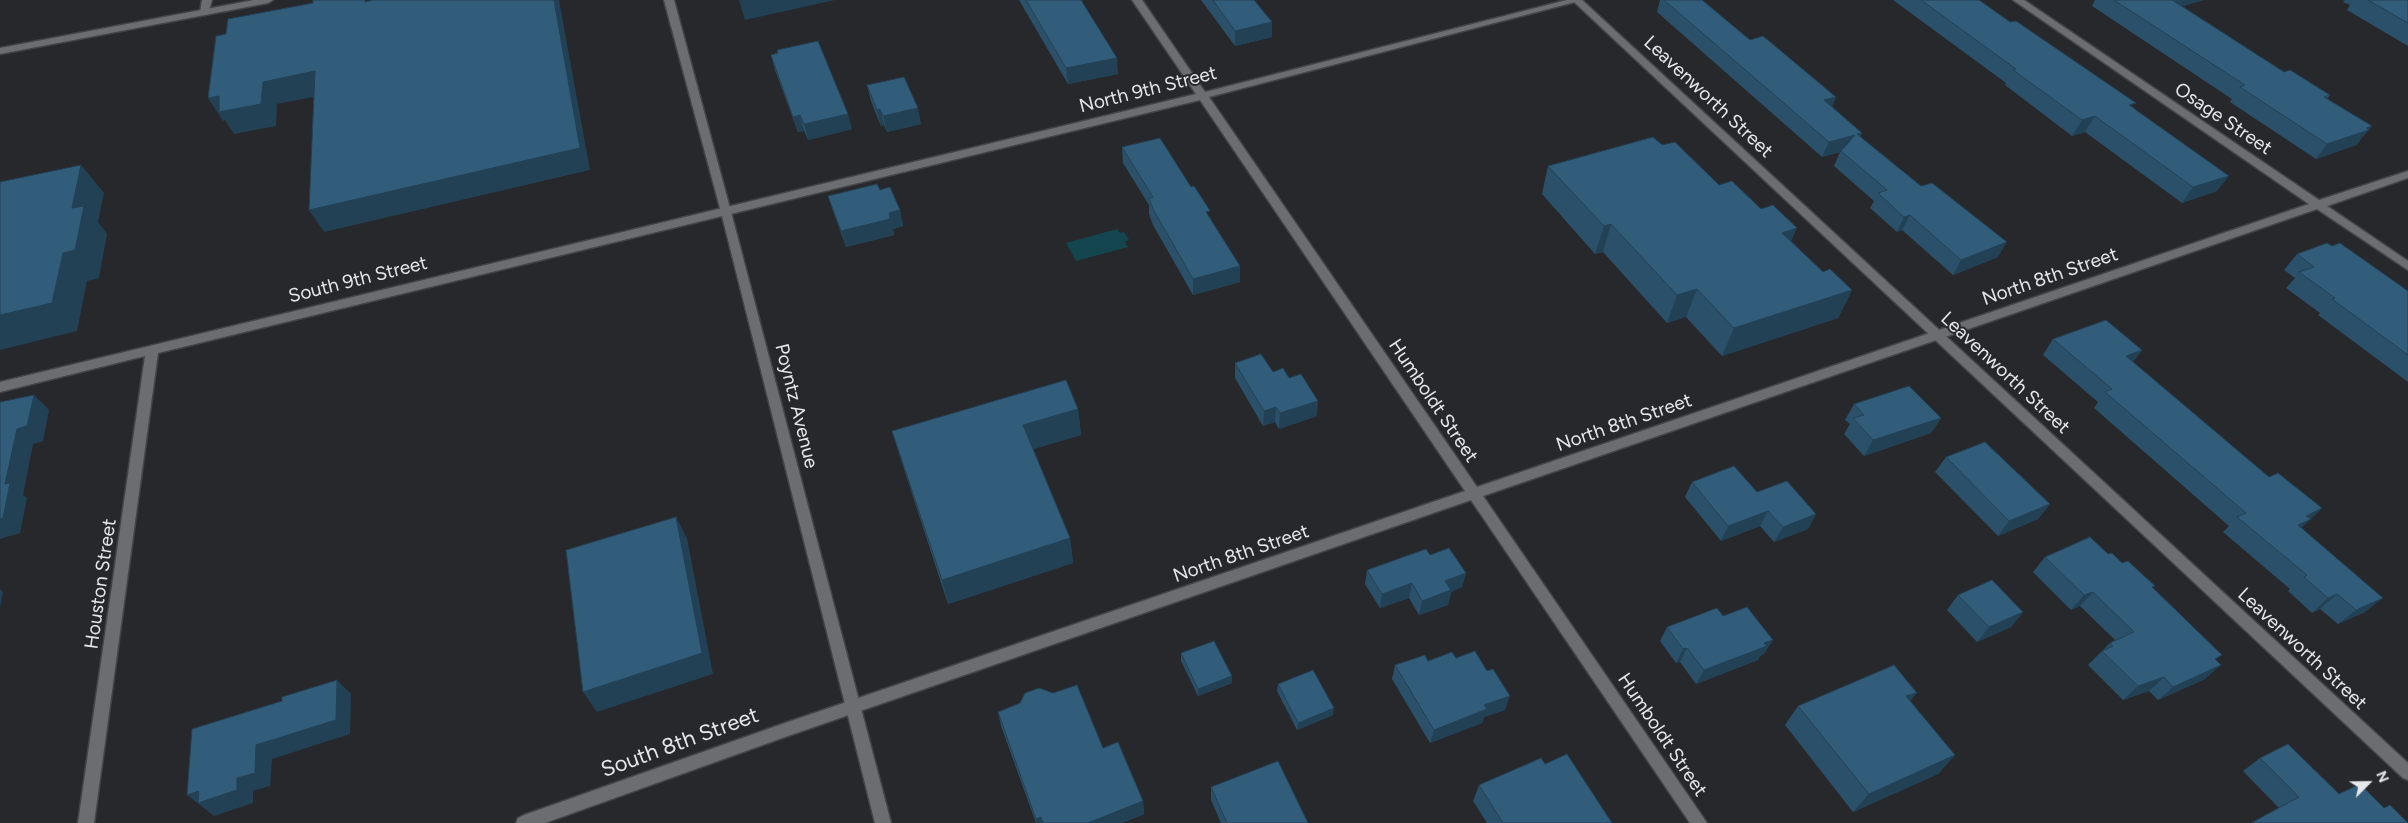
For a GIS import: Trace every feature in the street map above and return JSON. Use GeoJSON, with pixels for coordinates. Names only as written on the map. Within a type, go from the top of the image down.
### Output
{"type":"FeatureCollection","features":[{"type":"Feature","properties":{"kind":"street"},"geometry":{"type":"LineString","coordinates":[[205,12],[207,0]]}},
{"type":"Feature","properties":{"kind":"street"},"geometry":{"type":"LineString","coordinates":[[0,51],[268,0]]}},
{"type":"Feature","properties":{"kind":"street","name":"Poyntz Avenue"},"geometry":{"type":"LineString","coordinates":[[669,0],[726,212],[883,823]]}},
{"type":"Feature","properties":{"kind":"street","name":"Humboldt Street"},"geometry":{"type":"LineString","coordinates":[[1137,0],[1699,823]]}},
{"type":"Feature","properties":{"kind":"street","name":"North 9th Street"},"geometry":{"type":"LineString","coordinates":[[726,212],[1202,96],[1577,0]]}},
{"type":"Feature","properties":{"kind":"street","name":"Leavenworth Street"},"geometry":{"type":"LineString","coordinates":[[1577,0],[2408,773]]}},
{"type":"Feature","properties":{"kind":"street","name":"Osage Street"},"geometry":{"type":"LineString","coordinates":[[2018,0],[2408,266]]}},
{"type":"Feature","properties":{"kind":"street","name":"North 8th Street"},"geometry":{"type":"LineString","coordinates":[[852,707],[2408,174]]}},
{"type":"Feature","properties":{"kind":"street","name":"South 9th Street"},"geometry":{"type":"LineString","coordinates":[[0,387],[665,224],[726,212]]}},
{"type":"Feature","properties":{"kind":"street","name":"Houston Street"},"geometry":{"type":"LineString","coordinates":[[86,823],[152,350]]}},
{"type":"Feature","properties":{"kind":"street","name":"South 8th Street"},"geometry":{"type":"LineString","coordinates":[[524,823],[852,707]]}},
{"type":"Feature","properties":{"kind":"water"},"geometry":{"type":"Polygon","coordinates":[[[1117,229],[1120,233],[1124,232],[1129,240],[1125,242],[1128,247],[1076,261],[1066,243],[1117,229]]]}},
{"type":"Feature","properties":{"kind":"building"},"geometry":{"type":"Polygon","coordinates":[[[313,0],[365,0],[365,2],[373,0],[554,0],[580,148],[309,210],[315,71],[263,82],[261,104],[219,112],[219,96],[208,98],[216,36],[226,34],[228,19],[313,3],[313,0]]]}},
{"type":"Feature","properties":{"kind":"building"},"geometry":{"type":"Polygon","coordinates":[[[1026,0],[1081,0],[1117,58],[1066,68],[1026,0]]]}},
{"type":"Feature","properties":{"kind":"building"},"geometry":{"type":"Polygon","coordinates":[[[1213,0],[1254,0],[1272,22],[1235,31],[1213,0]]]}},
{"type":"Feature","properties":{"kind":"building"},"geometry":{"type":"Polygon","coordinates":[[[1664,0],[1702,0],[1750,40],[1763,36],[1836,97],[1824,100],[1862,133],[1857,134],[1921,186],[1932,183],[2007,242],[1961,260],[1910,215],[1904,217],[1878,193],[1887,190],[1841,151],[1855,135],[1829,142],[1664,0]]]}},
{"type":"Feature","properties":{"kind":"building"},"geometry":{"type":"Polygon","coordinates":[[[1921,0],[1979,0],[2010,22],[2016,21],[2136,103],[2129,105],[2229,176],[2193,187],[2095,116],[2082,120],[1921,0]]]}},
{"type":"Feature","properties":{"kind":"building"},"geometry":{"type":"Polygon","coordinates":[[[2114,0],[2172,0],[2284,72],[2290,70],[2330,95],[2324,97],[2372,126],[2366,128],[2369,130],[2327,144],[2240,87],[2245,85],[2114,0]]]}},
{"type":"Feature","properties":{"kind":"building"},"geometry":{"type":"Polygon","coordinates":[[[2368,0],[2408,0],[2408,23],[2368,0]]]}},
{"type":"Feature","properties":{"kind":"building"},"geometry":{"type":"Polygon","coordinates":[[[818,41],[848,114],[804,124],[800,115],[793,117],[771,55],[778,53],[777,50],[818,41]]]}},
{"type":"Feature","properties":{"kind":"building"},"geometry":{"type":"Polygon","coordinates":[[[904,77],[918,108],[883,116],[880,109],[877,110],[867,85],[904,77]]]}},
{"type":"Feature","properties":{"kind":"building"},"geometry":{"type":"Polygon","coordinates":[[[1653,137],[1662,145],[1675,142],[1719,185],[1732,181],[1761,209],[1773,205],[1797,228],[1782,233],[1823,272],[1830,269],[1852,290],[1734,328],[1697,289],[1677,295],[1611,224],[1604,226],[1548,166],[1653,137]]]}},
{"type":"Feature","properties":{"kind":"building"},"geometry":{"type":"Polygon","coordinates":[[[1160,138],[1191,187],[1194,186],[1209,209],[1210,211],[1206,212],[1240,266],[1193,279],[1153,209],[1149,198],[1153,197],[1122,147],[1160,138]]]}},
{"type":"Feature","properties":{"kind":"building"},"geometry":{"type":"Polygon","coordinates":[[[81,165],[72,208],[84,206],[75,250],[63,253],[52,303],[0,315],[0,182],[81,165]]]}},
{"type":"Feature","properties":{"kind":"building"},"geometry":{"type":"Polygon","coordinates":[[[877,184],[880,190],[890,187],[900,210],[889,213],[890,219],[841,231],[828,196],[877,184]]]}},
{"type":"Feature","properties":{"kind":"building"},"geometry":{"type":"Polygon","coordinates":[[[2327,243],[2332,246],[2340,243],[2408,291],[2408,355],[2299,272],[2314,267],[2297,254],[2327,243]]]}},
{"type":"Feature","properties":{"kind":"building"},"geometry":{"type":"Polygon","coordinates":[[[2106,320],[2142,350],[2126,356],[2269,477],[2278,473],[2322,508],[2306,516],[2311,519],[2298,525],[2383,598],[2356,610],[2337,594],[2328,598],[2304,577],[2307,575],[2237,517],[2246,513],[2105,392],[2112,389],[2053,339],[2106,320]]]}},
{"type":"Feature","properties":{"kind":"building"},"geometry":{"type":"Polygon","coordinates":[[[1261,354],[1273,372],[1283,368],[1289,378],[1301,374],[1318,401],[1280,413],[1276,407],[1264,411],[1235,363],[1261,354]]]}},
{"type":"Feature","properties":{"kind":"building"},"geometry":{"type":"Polygon","coordinates":[[[1066,380],[1078,409],[1023,425],[1070,538],[942,580],[892,431],[1066,380]]]}},
{"type":"Feature","properties":{"kind":"building"},"geometry":{"type":"Polygon","coordinates":[[[1909,386],[1941,418],[1873,440],[1853,418],[1864,415],[1854,404],[1909,386]]]}},
{"type":"Feature","properties":{"kind":"building"},"geometry":{"type":"Polygon","coordinates":[[[34,395],[27,426],[17,429],[5,484],[10,483],[3,518],[0,519],[0,402],[34,395]]]}},
{"type":"Feature","properties":{"kind":"building"},"geometry":{"type":"Polygon","coordinates":[[[1985,442],[2050,504],[2009,521],[1946,457],[1985,442]]]}},
{"type":"Feature","properties":{"kind":"building"},"geometry":{"type":"Polygon","coordinates":[[[1734,466],[1757,492],[1787,481],[1816,514],[1783,527],[1768,511],[1728,526],[1692,482],[1734,466]]]}},
{"type":"Feature","properties":{"kind":"building"},"geometry":{"type":"Polygon","coordinates":[[[676,517],[702,653],[583,692],[566,550],[676,517]]]}},
{"type":"Feature","properties":{"kind":"building"},"geometry":{"type":"Polygon","coordinates":[[[2090,537],[2108,554],[2112,553],[2122,563],[2128,561],[2155,586],[2152,587],[2222,655],[2215,659],[2221,665],[2173,687],[2164,677],[2138,686],[2102,651],[2113,646],[2110,643],[2134,632],[2093,592],[2084,595],[2045,557],[2090,537]]]}},
{"type":"Feature","properties":{"kind":"building"},"geometry":{"type":"Polygon","coordinates":[[[1449,548],[1466,573],[1445,581],[1451,590],[1422,601],[1412,583],[1382,594],[1367,570],[1426,549],[1430,555],[1449,548]]]}},
{"type":"Feature","properties":{"kind":"building"},"geometry":{"type":"Polygon","coordinates":[[[1992,580],[2023,612],[1989,627],[1958,595],[1992,580]]]}},
{"type":"Feature","properties":{"kind":"building"},"geometry":{"type":"Polygon","coordinates":[[[1747,607],[1773,640],[1764,643],[1767,646],[1704,670],[1687,648],[1683,649],[1667,627],[1717,608],[1723,616],[1747,607]]]}},
{"type":"Feature","properties":{"kind":"building"},"geometry":{"type":"Polygon","coordinates":[[[1214,641],[1232,676],[1198,689],[1181,653],[1214,641]]]}},
{"type":"Feature","properties":{"kind":"building"},"geometry":{"type":"Polygon","coordinates":[[[1475,651],[1487,671],[1493,669],[1510,696],[1484,705],[1487,709],[1434,730],[1395,665],[1425,655],[1428,661],[1452,652],[1456,658],[1475,651]]]}},
{"type":"Feature","properties":{"kind":"building"},"geometry":{"type":"Polygon","coordinates":[[[1894,665],[1917,693],[1906,696],[1955,755],[1869,794],[1798,706],[1894,665]]]}},
{"type":"Feature","properties":{"kind":"building"},"geometry":{"type":"Polygon","coordinates":[[[1313,670],[1334,708],[1298,723],[1278,684],[1313,670]]]}},
{"type":"Feature","properties":{"kind":"building"},"geometry":{"type":"Polygon","coordinates":[[[337,680],[336,720],[256,745],[255,773],[237,778],[237,790],[198,803],[199,791],[187,795],[192,729],[282,701],[282,697],[337,680]]]}},
{"type":"Feature","properties":{"kind":"building"},"geometry":{"type":"Polygon","coordinates":[[[1077,685],[1103,748],[1118,742],[1143,801],[1088,823],[1043,823],[1041,817],[1036,819],[998,712],[1020,703],[1025,693],[1039,688],[1053,693],[1077,685]]]}},
{"type":"Feature","properties":{"kind":"building"},"geometry":{"type":"Polygon","coordinates":[[[2288,744],[2339,794],[2360,784],[2384,808],[2390,805],[2408,823],[2254,823],[2299,797],[2260,758],[2288,744]]]}},
{"type":"Feature","properties":{"kind":"building"},"geometry":{"type":"Polygon","coordinates":[[[1567,754],[1612,823],[1503,823],[1479,785],[1541,758],[1545,764],[1567,754]]]}},
{"type":"Feature","properties":{"kind":"building"},"geometry":{"type":"Polygon","coordinates":[[[1278,761],[1308,823],[1227,823],[1211,787],[1278,761]]]}}]}
